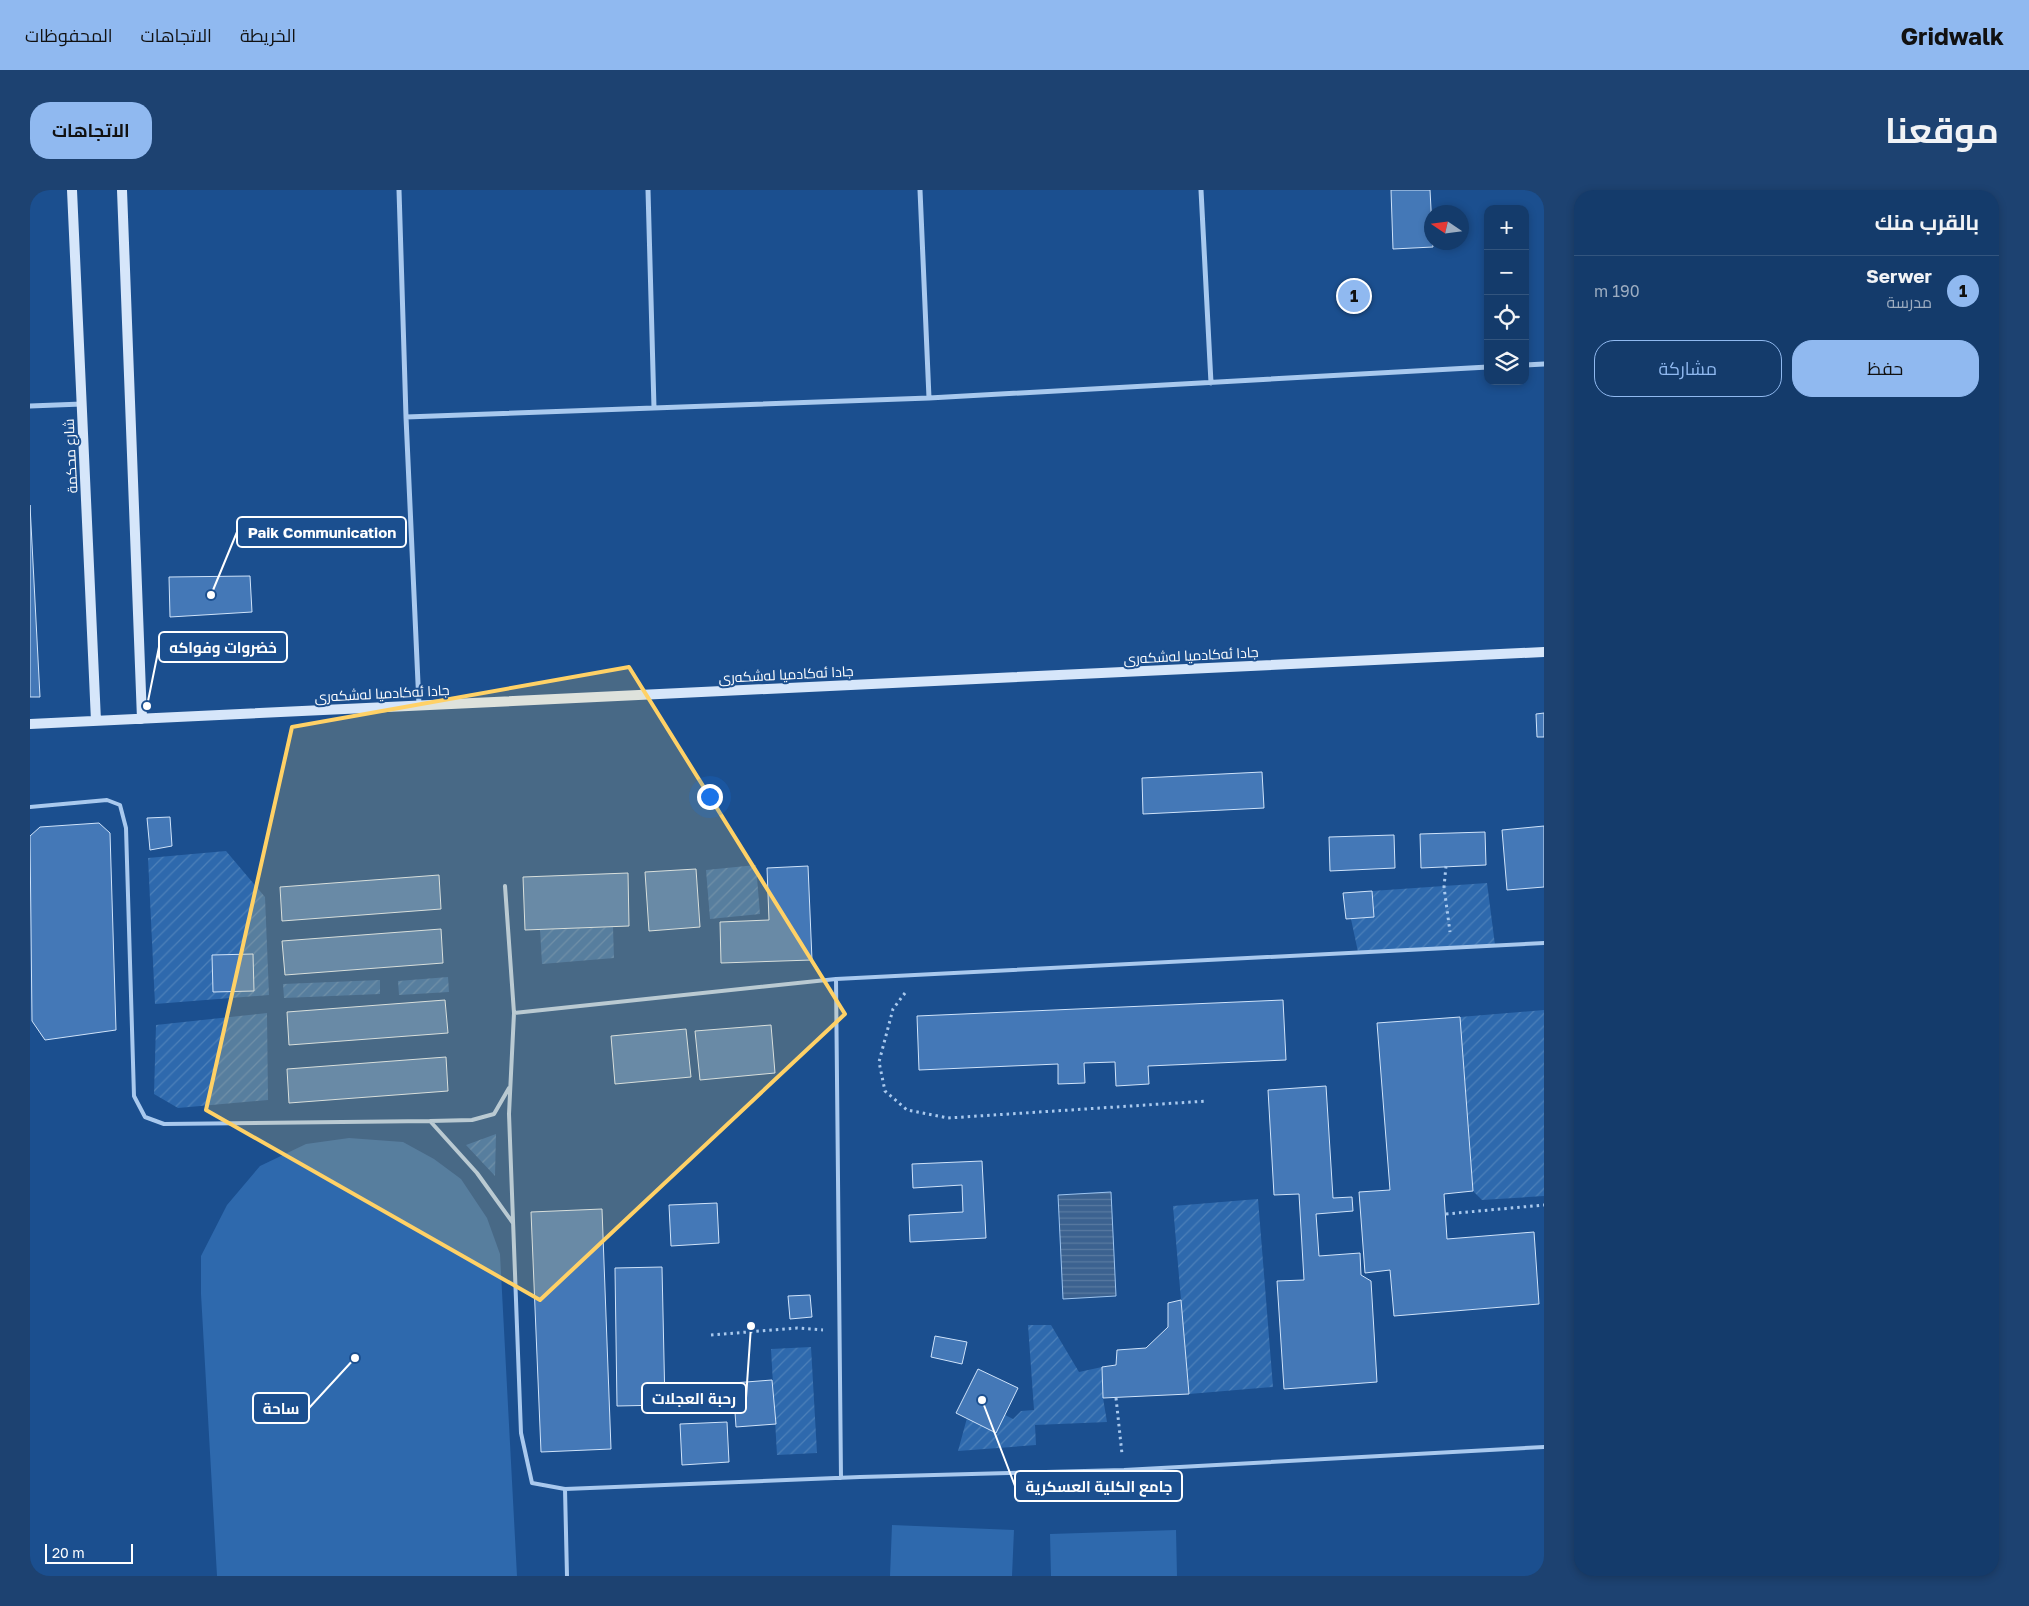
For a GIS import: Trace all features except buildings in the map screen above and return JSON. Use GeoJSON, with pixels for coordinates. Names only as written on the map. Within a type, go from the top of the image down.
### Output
{"type":"FeatureCollection","features":[{"type":"Feature","properties":{"kind":"main road","name":"شارع محكمة"},"geometry":{"type":"LineString","coordinates":[[72,190],[96,721]]}},
{"type":"Feature","properties":{"kind":"main road"},"geometry":{"type":"LineString","coordinates":[[122,190],[142,719]]}},
{"type":"Feature","properties":{"kind":"main road","name":"جادا ئه‌كادميا له‌شكه‌رى"},"geometry":{"type":"LineString","coordinates":[[30,724],[1544,652]]}},
{"type":"Feature","properties":{"kind":"street"},"geometry":{"type":"LineString","coordinates":[[399,190],[406,417],[419,705]]}},
{"type":"Feature","properties":{"kind":"street"},"geometry":{"type":"LineString","coordinates":[[648,190],[654,408]]}},
{"type":"Feature","properties":{"kind":"street"},"geometry":{"type":"LineString","coordinates":[[920,190],[929,398]]}},
{"type":"Feature","properties":{"kind":"street"},"geometry":{"type":"LineString","coordinates":[[1200,190],[1211,383]]}},
{"type":"Feature","properties":{"kind":"street"},"geometry":{"type":"LineString","coordinates":[[1529,365],[1544,364]]}},
{"type":"Feature","properties":{"kind":"street"},"geometry":{"type":"LineString","coordinates":[[406,417],[929,398],[1484,367]]}},
{"type":"Feature","properties":{"kind":"street"},"geometry":{"type":"LineString","coordinates":[[30,406],[82,404]]}},
{"type":"Feature","properties":{"kind":"lane"},"geometry":{"type":"LineString","coordinates":[[30,807],[107,800],[120,806],[126,828],[134,1096],[145,1117],[164,1124],[472,1120],[494,1114],[510,1086]]}},
{"type":"Feature","properties":{"kind":"lane"},"geometry":{"type":"LineString","coordinates":[[505,886],[514,1013],[509,1114],[521,1433],[532,1482],[565,1489],[841,1478],[1124,1470],[1544,1446]]}},
{"type":"Feature","properties":{"kind":"lane"},"geometry":{"type":"LineString","coordinates":[[514,1013],[836,979],[1544,942]]}},
{"type":"Feature","properties":{"kind":"lane"},"geometry":{"type":"LineString","coordinates":[[836,979],[841,1478]]}},
{"type":"Feature","properties":{"kind":"lane"},"geometry":{"type":"LineString","coordinates":[[430,1121],[477,1173],[513,1223]]}},
{"type":"Feature","properties":{"kind":"lane"},"geometry":{"type":"LineString","coordinates":[[565,1489],[568,1576]]}},
{"type":"Feature","properties":{"kind":"path"},"geometry":{"type":"LineString","coordinates":[[1446,866],[1444,887],[1452,947]]}},
{"type":"Feature","properties":{"kind":"path"},"geometry":{"type":"LineString","coordinates":[[919,975],[894,1008],[879,1062],[885,1091],[907,1110],[948,1118],[1207,1102]]}},
{"type":"Feature","properties":{"kind":"path"},"geometry":{"type":"LineString","coordinates":[[1446,1214],[1544,1205]]}},
{"type":"Feature","properties":{"kind":"path"},"geometry":{"type":"LineString","coordinates":[[711,1335],[797,1328],[827,1331],[840,1360]]}},
{"type":"Feature","properties":{"kind":"path"},"geometry":{"type":"LineString","coordinates":[[1116,1398],[1124,1470]]}},
{"type":"Feature","properties":{"kind":"highlighted area"},"geometry":{"type":"Polygon","coordinates":[[[629,667],[845,1014],[540,1300],[206,1110],[292,727],[629,667]]]}},
{"type":"Feature","properties":{"kind":"shaded area"},"geometry":{"type":"Polygon","coordinates":[[[226,851],[265,897],[269,995],[155,1004],[148,858],[226,851]]]}},
{"type":"Feature","properties":{"kind":"shaded area"},"geometry":{"type":"Polygon","coordinates":[[[756,865],[760,914],[710,919],[706,870],[756,865]]]}},
{"type":"Feature","properties":{"kind":"shaded area"},"geometry":{"type":"Polygon","coordinates":[[[1487,883],[1495,945],[1358,952],[1351,919],[1374,917],[1372,891],[1487,883]]]}},
{"type":"Feature","properties":{"kind":"shaded area"},"geometry":{"type":"Polygon","coordinates":[[[613,927],[614,958],[542,964],[540,929],[613,927]]]}},
{"type":"Feature","properties":{"kind":"shaded area"},"geometry":{"type":"Polygon","coordinates":[[[448,977],[449,992],[399,995],[398,981],[448,977]]]}},
{"type":"Feature","properties":{"kind":"shaded area"},"geometry":{"type":"Polygon","coordinates":[[[380,980],[380,994],[284,998],[283,984],[380,980]]]}},
{"type":"Feature","properties":{"kind":"shaded area"},"geometry":{"type":"Polygon","coordinates":[[[1544,1010],[1544,1196],[1482,1200],[1473,1191],[1460,1017],[1544,1010]]]}},
{"type":"Feature","properties":{"kind":"shaded area"},"geometry":{"type":"Polygon","coordinates":[[[267,1013],[268,1100],[178,1108],[154,1094],[156,1025],[267,1013]]]}},
{"type":"Feature","properties":{"kind":"shaded area"},"geometry":{"type":"Polygon","coordinates":[[[496,1134],[495,1176],[466,1145],[496,1134]]]}},
{"type":"Feature","properties":{"kind":"shaded area"},"geometry":{"type":"Polygon","coordinates":[[[349,1138],[403,1142],[434,1159],[461,1179],[487,1218],[500,1254],[517,1576],[217,1576],[201,1294],[201,1256],[227,1205],[260,1166],[306,1144],[349,1138]]]}},
{"type":"Feature","properties":{"kind":"shaded area"},"geometry":{"type":"Polygon","coordinates":[[[1111,1192],[1116,1296],[1063,1299],[1058,1195],[1111,1192]]]}},
{"type":"Feature","properties":{"kind":"shaded area"},"geometry":{"type":"Polygon","coordinates":[[[1258,1199],[1273,1387],[1189,1394],[1173,1206],[1258,1199]]]}},
{"type":"Feature","properties":{"kind":"shaded area"},"geometry":{"type":"Polygon","coordinates":[[[1028,1325],[1051,1325],[1079,1372],[1102,1367],[1103,1398],[1107,1422],[1035,1425],[1036,1445],[958,1451],[967,1418],[996,1433],[1005,1415],[1013,1419],[1021,1411],[1034,1410],[1028,1325]]]}},
{"type":"Feature","properties":{"kind":"shaded area"},"geometry":{"type":"Polygon","coordinates":[[[811,1347],[817,1453],[777,1455],[771,1349],[811,1347]]]}},
{"type":"Feature","properties":{"kind":"shaded area"},"geometry":{"type":"Polygon","coordinates":[[[892,1525],[1014,1530],[1012,1576],[890,1576],[892,1525]]]}},
{"type":"Feature","properties":{"kind":"shaded area"},"geometry":{"type":"Polygon","coordinates":[[[1176,1530],[1177,1576],[1051,1576],[1050,1534],[1176,1530]]]}},
{"type":"Feature","properties":{"kind":"place","name":"Serwer"},"geometry":{"type":"Point","coordinates":[1354,296]}},
{"type":"Feature","properties":{"kind":"place","name":"Paik Communication"},"geometry":{"type":"Point","coordinates":[211,595]}},
{"type":"Feature","properties":{"kind":"place","name":"خضروات وفواكه"},"geometry":{"type":"Point","coordinates":[147,706]}},
{"type":"Feature","properties":{"kind":"place","name":"رحبة العجلات"},"geometry":{"type":"Point","coordinates":[751,1326]}},
{"type":"Feature","properties":{"kind":"place","name":"ساحة"},"geometry":{"type":"Point","coordinates":[355,1358]}},
{"type":"Feature","properties":{"kind":"place","name":"جامع الكلية العسكرية"},"geometry":{"type":"Point","coordinates":[982,1400]}}]}
